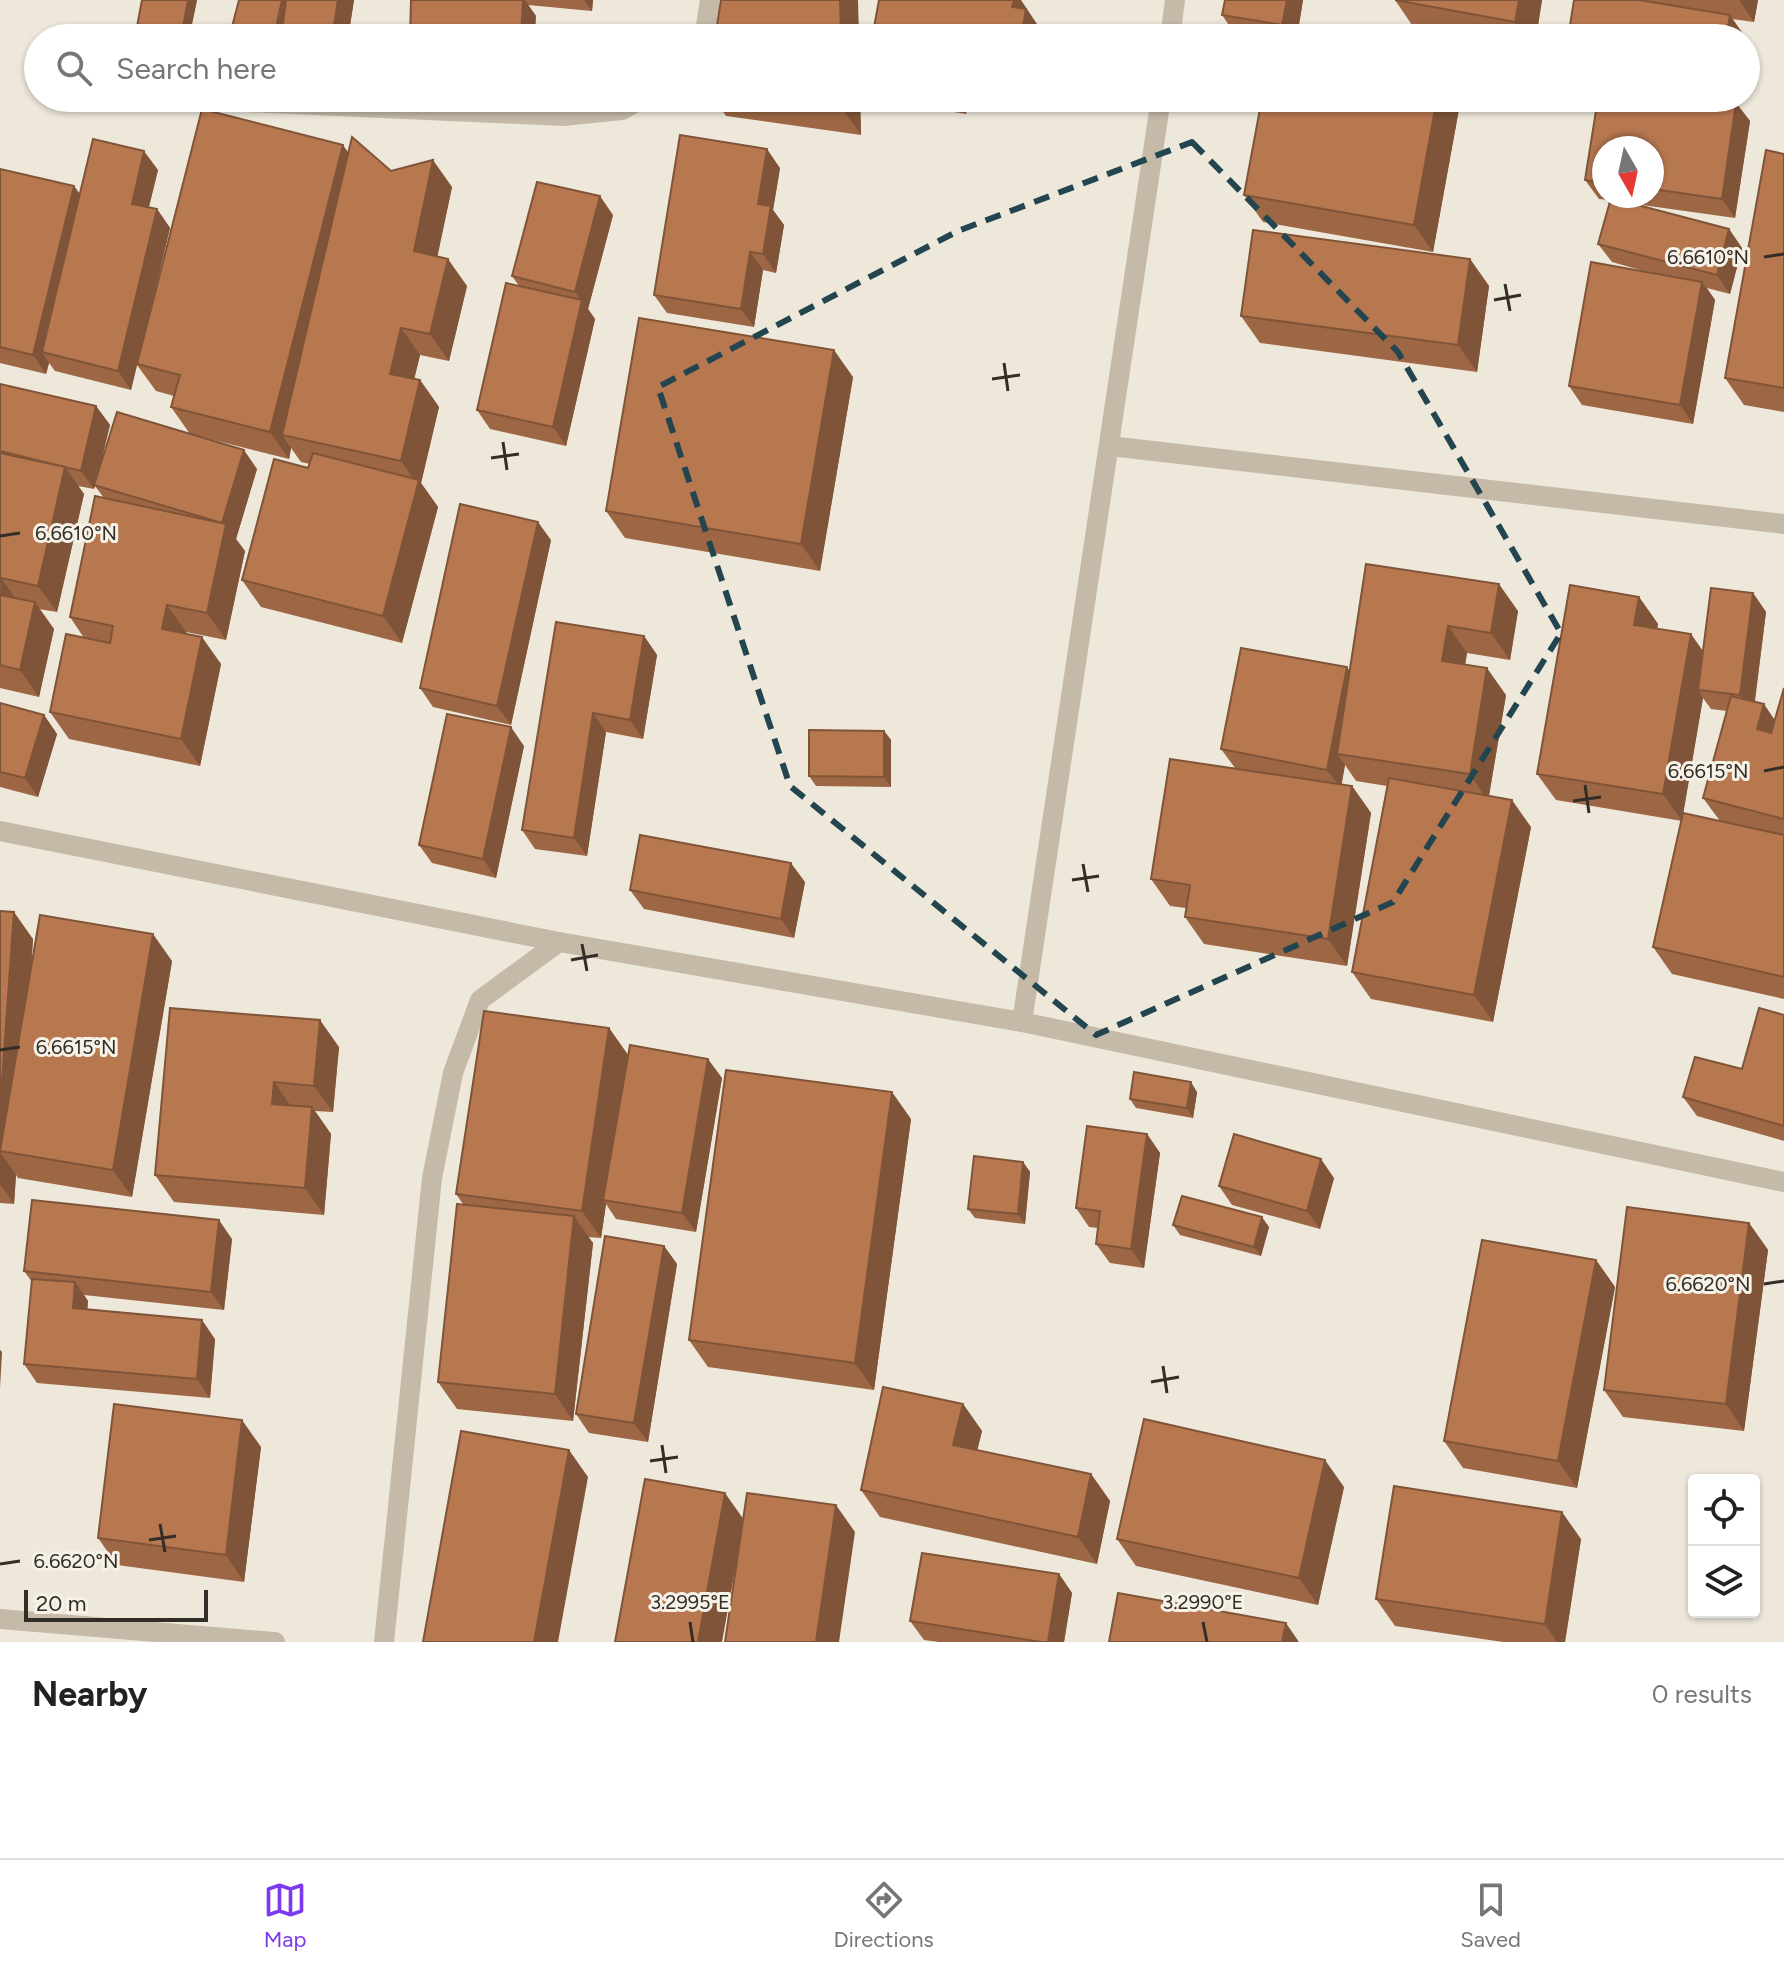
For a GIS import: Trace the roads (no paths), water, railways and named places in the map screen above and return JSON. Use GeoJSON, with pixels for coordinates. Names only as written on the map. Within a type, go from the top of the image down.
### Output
{"type":"FeatureCollection","features":[{"type":"Feature","properties":{"kind":"street"},"geometry":{"type":"LineString","coordinates":[[706,24],[710,0]]}},
{"type":"Feature","properties":{"kind":"street"},"geometry":{"type":"LineString","coordinates":[[1172,24],[1175,0]]}},
{"type":"Feature","properties":{"kind":"street"},"geometry":{"type":"LineString","coordinates":[[473,112],[563,116],[602,112]]}},
{"type":"Feature","properties":{"kind":"street"},"geometry":{"type":"LineString","coordinates":[[1022,1022],[1159,112]]}},
{"type":"Feature","properties":{"kind":"street"},"geometry":{"type":"LineString","coordinates":[[1110,446],[1784,524]]}},
{"type":"Feature","properties":{"kind":"street"},"geometry":{"type":"LineString","coordinates":[[0,831],[559,942],[1022,1022],[1784,1182]]}},
{"type":"Feature","properties":{"kind":"street"},"geometry":{"type":"LineString","coordinates":[[384,1642],[432,1178],[453,1073],[480,1000],[559,942]]}},
{"type":"Feature","properties":{"kind":"street"},"geometry":{"type":"LineString","coordinates":[[0,1619],[275,1642]]}}]}
